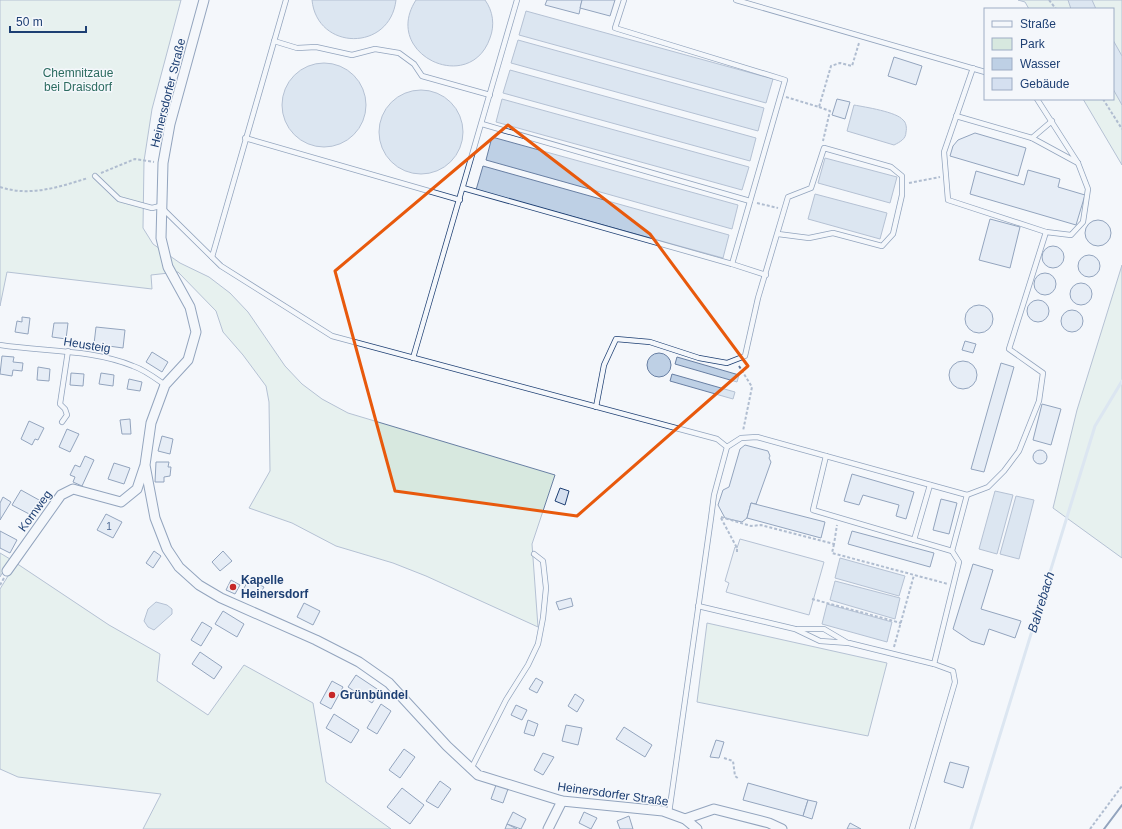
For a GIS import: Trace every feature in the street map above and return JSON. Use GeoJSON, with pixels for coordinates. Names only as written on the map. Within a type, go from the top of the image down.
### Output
{"type":"FeatureCollection","features":[{"type":"Feature","properties":{"kind":"street","name":"Heinersdorfer Straße"},"geometry":{"type":"LineString","coordinates":[[204,0],[170,124],[163,163],[160,206],[161,238],[168,267],[190,307],[196,332],[188,360],[165,384],[151,423],[145,469],[155,518],[167,549],[179,567],[199,585],[221,598],[316,640],[359,662],[389,683],[447,746],[478,775],[562,801],[663,811],[685,818],[697,829]]}},
{"type":"Feature","properties":{"kind":"street","name":"Kornweg"},"geometry":{"type":"LineString","coordinates":[[7,572],[61,495],[73,489],[121,502],[137,489],[145,469]]}},
{"type":"Feature","properties":{"kind":"street"},"geometry":{"type":"LineString","coordinates":[[548,829],[562,801]]}},
{"type":"Feature","properties":{"kind":"street"},"geometry":{"type":"LineString","coordinates":[[685,818],[714,809],[768,823],[782,829]]}},
{"type":"Feature","properties":{"kind":"lane"},"geometry":{"type":"LineString","coordinates":[[212,257],[245,138],[286,0]]}},
{"type":"Feature","properties":{"kind":"lane"},"geometry":{"type":"LineString","coordinates":[[413,358],[517,0]]}},
{"type":"Feature","properties":{"kind":"lane"},"geometry":{"type":"LineString","coordinates":[[624,0],[615,28],[785,80],[732,264]]}},
{"type":"Feature","properties":{"kind":"lane"},"geometry":{"type":"LineString","coordinates":[[736,0],[984,72]]}},
{"type":"Feature","properties":{"kind":"lane"},"geometry":{"type":"LineString","coordinates":[[274,41],[297,48],[316,47],[352,55],[375,49],[399,53],[414,64],[422,76],[490,95]]}},
{"type":"Feature","properties":{"kind":"lane"},"geometry":{"type":"LineString","coordinates":[[973,68],[944,152],[948,200],[1046,232],[1071,235],[1083,222],[1088,189],[1078,163],[1039,100]]}},
{"type":"Feature","properties":{"kind":"lane"},"geometry":{"type":"LineString","coordinates":[[956,116],[1032,138],[1078,163]]}},
{"type":"Feature","properties":{"kind":"lane"},"geometry":{"type":"LineString","coordinates":[[1032,138],[1052,121]]}},
{"type":"Feature","properties":{"kind":"lane"},"geometry":{"type":"LineString","coordinates":[[482,124],[750,201]]}},
{"type":"Feature","properties":{"kind":"lane"},"geometry":{"type":"LineString","coordinates":[[245,138],[460,200]]}},
{"type":"Feature","properties":{"kind":"lane"},"geometry":{"type":"LineString","coordinates":[[596,407],[604,365],[616,339],[650,342],[699,358],[727,363],[745,356],[758,298],[788,197],[811,188],[824,148],[891,168],[902,176],[902,195],[892,234],[882,246],[833,232],[809,238],[778,234]]}},
{"type":"Feature","properties":{"kind":"lane"},"geometry":{"type":"LineString","coordinates":[[95,176],[119,199],[152,208],[160,206],[221,266],[332,336],[717,440],[727,447]]}},
{"type":"Feature","properties":{"kind":"lane"},"geometry":{"type":"LineString","coordinates":[[463,188],[766,275]]}},
{"type":"Feature","properties":{"kind":"lane"},"geometry":{"type":"LineString","coordinates":[[669,813],[713,503],[727,447],[741,438],[757,437],[967,495],[988,487],[1004,471],[1018,451],[1039,401],[1043,373],[1009,349],[1046,232]]}},
{"type":"Feature","properties":{"kind":"lane","name":"Heusteig"},"geometry":{"type":"LineString","coordinates":[[0,345],[68,351],[118,360],[135,366],[165,384]]}},
{"type":"Feature","properties":{"kind":"lane"},"geometry":{"type":"LineString","coordinates":[[62,422],[67,415],[65,409],[60,404],[68,351]]}},
{"type":"Feature","properties":{"kind":"lane"},"geometry":{"type":"LineString","coordinates":[[826,456],[813,510],[952,551],[959,562],[934,664]]}},
{"type":"Feature","properties":{"kind":"lane"},"geometry":{"type":"LineString","coordinates":[[914,540],[930,485]]}},
{"type":"Feature","properties":{"kind":"lane"},"geometry":{"type":"LineString","coordinates":[[952,551],[967,495]]}},
{"type":"Feature","properties":{"kind":"lane"},"geometry":{"type":"LineString","coordinates":[[471,769],[506,700],[528,665],[538,644],[546,588],[543,561],[534,554]]}},
{"type":"Feature","properties":{"kind":"lane"},"geometry":{"type":"LineString","coordinates":[[698,606],[795,629],[820,641],[849,643],[934,664],[953,671],[955,682],[912,829]]}},
{"type":"Feature","properties":{"kind":"lane"},"geometry":{"type":"LineString","coordinates":[[795,629],[824,629],[849,643]]}},
{"type":"Feature","properties":{"kind":"path"},"geometry":{"type":"LineString","coordinates":[[1049,0],[1055,8]]}},
{"type":"Feature","properties":{"kind":"path"},"geometry":{"type":"LineString","coordinates":[[819,107],[831,66],[840,62],[852,66],[861,36]]}},
{"type":"Feature","properties":{"kind":"path"},"geometry":{"type":"LineString","coordinates":[[780,96],[830,111],[822,140],[824,148]]}},
{"type":"Feature","properties":{"kind":"path"},"geometry":{"type":"LineString","coordinates":[[1104,100],[1122,129]]}},
{"type":"Feature","properties":{"kind":"path"},"geometry":{"type":"LineString","coordinates":[[0,187],[32,192],[55,188],[95,176],[134,159],[163,163]]}},
{"type":"Feature","properties":{"kind":"path"},"geometry":{"type":"LineString","coordinates":[[902,185],[945,176]]}},
{"type":"Feature","properties":{"kind":"path"},"geometry":{"type":"LineString","coordinates":[[750,201],[785,210]]}},
{"type":"Feature","properties":{"kind":"path"},"geometry":{"type":"LineString","coordinates":[[735,360],[752,387],[741,438]]}},
{"type":"Feature","properties":{"kind":"path"},"geometry":{"type":"LineString","coordinates":[[713,503],[737,548],[737,552]]}},
{"type":"Feature","properties":{"kind":"path"},"geometry":{"type":"LineString","coordinates":[[721,517],[751,526],[762,525],[834,544]]}},
{"type":"Feature","properties":{"kind":"path"},"geometry":{"type":"LineString","coordinates":[[838,517],[832,553],[954,585]]}},
{"type":"Feature","properties":{"kind":"path"},"geometry":{"type":"LineString","coordinates":[[892,654],[914,574]]}},
{"type":"Feature","properties":{"kind":"path"},"geometry":{"type":"LineString","coordinates":[[812,599],[901,623]]}},
{"type":"Feature","properties":{"kind":"path"},"geometry":{"type":"LineString","coordinates":[[724,758],[733,761],[735,776],[739,779]]}},
{"type":"Feature","properties":{"kind":"path"},"geometry":{"type":"LineString","coordinates":[[1090,829],[1122,786]]}},
{"type":"Feature","properties":{"kind":"highlighted area"},"geometry":{"type":"Polygon","coordinates":[[[508,125],[650,234],[748,366],[577,516],[395,491],[335,271],[508,125]]]}},
{"type":"Feature","properties":{"kind":"green space","name":"Chemnitzaue bei Draisdorf"},"geometry":{"type":"Polygon","coordinates":[[[0,0],[181,0],[152,109],[144,161],[143,228],[153,244],[180,263],[209,277],[230,293],[248,312],[285,366],[302,384],[322,399],[348,413],[555,475],[532,544],[538,627],[426,576],[393,563],[336,546],[292,523],[249,508],[270,471],[269,402],[266,386],[243,355],[223,332],[216,311],[178,272],[151,275],[152,289],[7,272],[0,306],[0,0]]]}},
{"type":"Feature","properties":{"kind":"green space"},"geometry":{"type":"Polygon","coordinates":[[[1018,0],[1122,0],[1122,165],[1084,100],[1114,100],[1114,8],[1028,8],[1025,2],[1018,0]]]}},
{"type":"Feature","properties":{"kind":"green space"},"geometry":{"type":"Polygon","coordinates":[[[1122,265],[1122,558],[1053,508],[1077,410],[1122,265]]]}},
{"type":"Feature","properties":{"kind":"green space"},"geometry":{"type":"Polygon","coordinates":[[[0,553],[10,559],[0,577],[0,553]]]}},
{"type":"Feature","properties":{"kind":"green space"},"geometry":{"type":"Polygon","coordinates":[[[16,563],[109,625],[160,654],[157,681],[208,715],[244,665],[313,703],[326,782],[391,829],[143,829],[161,794],[18,777],[0,769],[0,589],[16,563]]]}},
{"type":"Feature","properties":{"kind":"green space"},"geometry":{"type":"Polygon","coordinates":[[[707,623],[887,663],[868,736],[697,702],[707,623]]]}},
{"type":"Feature","properties":{"kind":"shaded area"},"geometry":{"type":"Polygon","coordinates":[[[740,539],[824,562],[809,615],[726,592],[729,583],[725,581],[735,547],[737,548],[740,539]]]}},
{"type":"Feature","properties":{"kind":"water"},"geometry":{"type":"Polygon","coordinates":[[[312,0],[396,0],[391,17],[381,29],[368,36],[354,39],[339,36],[326,29],[317,17],[312,0]]]}},
{"type":"Feature","properties":{"kind":"water"},"geometry":{"type":"Polygon","coordinates":[[[416,0],[485,0],[490,9],[493,23],[490,38],[480,55],[465,64],[449,66],[432,61],[419,51],[410,37],[408,20],[416,0]]]}},
{"type":"Feature","properties":{"kind":"water"},"geometry":{"type":"Polygon","coordinates":[[[1068,0],[1092,0],[1096,8],[1071,8],[1068,0]]]}},
{"type":"Feature","properties":{"kind":"water"},"geometry":{"type":"Polygon","coordinates":[[[526,11],[773,79],[766,103],[519,35],[526,11]]]}},
{"type":"Feature","properties":{"kind":"water"},"geometry":{"type":"Polygon","coordinates":[[[518,40],[764,108],[758,131],[511,63],[518,40]]]}},
{"type":"Feature","properties":{"kind":"water"},"geometry":{"type":"Polygon","coordinates":[[[1114,42],[1122,56],[1122,105],[1114,91],[1114,42]]]}},
{"type":"Feature","properties":{"kind":"water"},"geometry":{"type":"Polygon","coordinates":[[[324,63],[340,66],[354,75],[363,89],[366,105],[363,121],[354,135],[340,144],[324,147],[308,144],[294,135],[285,121],[282,105],[285,89],[294,75],[308,66],[324,63]]]}},
{"type":"Feature","properties":{"kind":"water"},"geometry":{"type":"Polygon","coordinates":[[[510,70],[756,138],[750,161],[503,93],[510,70]]]}},
{"type":"Feature","properties":{"kind":"water"},"geometry":{"type":"Polygon","coordinates":[[[421,90],[437,93],[451,102],[460,116],[463,132],[460,148],[451,162],[437,171],[421,174],[405,171],[391,162],[382,148],[379,132],[382,116],[391,102],[405,93],[421,90]]]}},
{"type":"Feature","properties":{"kind":"water"},"geometry":{"type":"Polygon","coordinates":[[[502,99],[749,167],[742,190],[496,122],[502,99]]]}},
{"type":"Feature","properties":{"kind":"water"},"geometry":{"type":"Polygon","coordinates":[[[854,105],[880,110],[900,117],[906,125],[906,134],[904,138],[894,145],[847,131],[854,105]]]}},
{"type":"Feature","properties":{"kind":"water"},"geometry":{"type":"Polygon","coordinates":[[[492,137],[738,205],[732,229],[486,160],[492,137]]]}},
{"type":"Feature","properties":{"kind":"water"},"geometry":{"type":"Polygon","coordinates":[[[825,158],[897,177],[890,203],[818,183],[825,158]]]}},
{"type":"Feature","properties":{"kind":"water"},"geometry":{"type":"Polygon","coordinates":[[[483,166],[729,235],[723,258],[476,190],[483,166]]]}},
{"type":"Feature","properties":{"kind":"water"},"geometry":{"type":"Polygon","coordinates":[[[815,194],[887,213],[880,239],[808,219],[815,194]]]}},
{"type":"Feature","properties":{"kind":"water"},"geometry":{"type":"Polygon","coordinates":[[[659,353],[668,356],[671,365],[668,374],[659,377],[650,374],[647,365],[650,356],[659,353]]]}},
{"type":"Feature","properties":{"kind":"water"},"geometry":{"type":"Polygon","coordinates":[[[677,357],[739,375],[737,382],[675,364],[677,357]]]}},
{"type":"Feature","properties":{"kind":"water"},"geometry":{"type":"Polygon","coordinates":[[[672,374],[735,392],[733,399],[670,381],[672,374]]]}},
{"type":"Feature","properties":{"kind":"water"},"geometry":{"type":"Polygon","coordinates":[[[995,491],[1013,495],[997,554],[979,549],[995,491]]]}},
{"type":"Feature","properties":{"kind":"water"},"geometry":{"type":"Polygon","coordinates":[[[1016,496],[1034,500],[1019,559],[1000,554],[1016,496]]]}},
{"type":"Feature","properties":{"kind":"water"},"geometry":{"type":"Polygon","coordinates":[[[840,558],[905,576],[899,596],[835,578],[840,558]]]}},
{"type":"Feature","properties":{"kind":"water"},"geometry":{"type":"Polygon","coordinates":[[[835,581],[900,598],[895,619],[830,600],[835,581]]]}},
{"type":"Feature","properties":{"kind":"water"},"geometry":{"type":"Polygon","coordinates":[[[156,602],[167,605],[172,609],[172,614],[154,630],[148,627],[144,621],[148,609],[156,602]]]}},
{"type":"Feature","properties":{"kind":"water"},"geometry":{"type":"Polygon","coordinates":[[[827,604],[892,622],[887,642],[822,624],[827,604]]]}},
{"type":"Feature","properties":{"kind":"building"},"geometry":{"type":"Polygon","coordinates":[[[547,0],[582,0],[579,14],[545,5],[547,0]]]}},
{"type":"Feature","properties":{"kind":"building"},"geometry":{"type":"Polygon","coordinates":[[[582,0],[615,0],[610,16],[580,8],[582,0]]]}},
{"type":"Feature","properties":{"kind":"building"},"geometry":{"type":"Polygon","coordinates":[[[894,57],[922,66],[916,85],[888,76],[894,57]]]}},
{"type":"Feature","properties":{"kind":"building"},"geometry":{"type":"Polygon","coordinates":[[[837,99],[850,102],[845,119],[832,115],[837,99]]]}},
{"type":"Feature","properties":{"kind":"building"},"geometry":{"type":"Polygon","coordinates":[[[975,133],[1026,148],[1018,176],[950,156],[953,146],[958,140],[975,133]]]}},
{"type":"Feature","properties":{"kind":"building"},"geometry":{"type":"Polygon","coordinates":[[[1028,170],[1060,179],[1058,187],[1085,195],[1076,225],[970,194],[976,171],[1024,185],[1028,170]]]}},
{"type":"Feature","properties":{"kind":"building"},"geometry":{"type":"Polygon","coordinates":[[[990,219],[1020,227],[1010,268],[979,260],[990,219]]]}},
{"type":"Feature","properties":{"kind":"building"},"geometry":{"type":"Polygon","coordinates":[[[1098,220],[1107,224],[1111,233],[1107,242],[1098,246],[1089,242],[1085,233],[1089,224],[1098,220]]]}},
{"type":"Feature","properties":{"kind":"building"},"geometry":{"type":"Polygon","coordinates":[[[1053,246],[1061,249],[1064,257],[1061,265],[1053,268],[1045,265],[1042,257],[1045,249],[1053,246]]]}},
{"type":"Feature","properties":{"kind":"building"},"geometry":{"type":"Polygon","coordinates":[[[1089,255],[1097,258],[1100,266],[1097,274],[1089,277],[1081,274],[1078,266],[1081,258],[1089,255]]]}},
{"type":"Feature","properties":{"kind":"building"},"geometry":{"type":"Polygon","coordinates":[[[1045,273],[1053,276],[1056,284],[1053,292],[1045,295],[1037,292],[1034,284],[1037,276],[1045,273]]]}},
{"type":"Feature","properties":{"kind":"building"},"geometry":{"type":"Polygon","coordinates":[[[1081,283],[1089,286],[1092,294],[1089,302],[1081,305],[1073,302],[1070,294],[1073,286],[1081,283]]]}},
{"type":"Feature","properties":{"kind":"building"},"geometry":{"type":"Polygon","coordinates":[[[1038,300],[1046,303],[1049,311],[1046,319],[1038,322],[1030,319],[1027,311],[1030,303],[1038,300]]]}},
{"type":"Feature","properties":{"kind":"building"},"geometry":{"type":"Polygon","coordinates":[[[979,305],[989,309],[993,319],[989,329],[979,333],[969,329],[965,319],[969,309],[979,305]]]}},
{"type":"Feature","properties":{"kind":"building"},"geometry":{"type":"Polygon","coordinates":[[[1072,310],[1080,313],[1083,321],[1080,329],[1072,332],[1064,329],[1061,321],[1064,313],[1072,310]]]}},
{"type":"Feature","properties":{"kind":"building"},"geometry":{"type":"Polygon","coordinates":[[[22,317],[30,318],[28,334],[15,332],[17,321],[22,322],[22,317]]]}},
{"type":"Feature","properties":{"kind":"building"},"geometry":{"type":"Polygon","coordinates":[[[54,323],[68,323],[66,339],[52,337],[54,323]]]}},
{"type":"Feature","properties":{"kind":"building"},"geometry":{"type":"Polygon","coordinates":[[[96,327],[125,330],[123,348],[94,344],[96,327]]]}},
{"type":"Feature","properties":{"kind":"building"},"geometry":{"type":"Polygon","coordinates":[[[965,341],[976,344],[973,353],[962,350],[965,341]]]}},
{"type":"Feature","properties":{"kind":"building"},"geometry":{"type":"Polygon","coordinates":[[[152,352],[168,362],[162,372],[146,362],[152,352]]]}},
{"type":"Feature","properties":{"kind":"building"},"geometry":{"type":"Polygon","coordinates":[[[2,356],[14,357],[13,362],[23,363],[22,371],[13,370],[12,376],[0,374],[2,356]]]}},
{"type":"Feature","properties":{"kind":"building"},"geometry":{"type":"Polygon","coordinates":[[[963,361],[973,365],[977,375],[973,385],[963,389],[953,385],[949,375],[953,365],[963,361]]]}},
{"type":"Feature","properties":{"kind":"building"},"geometry":{"type":"Polygon","coordinates":[[[1001,363],[1014,367],[984,472],[971,469],[1001,363]]]}},
{"type":"Feature","properties":{"kind":"building"},"geometry":{"type":"Polygon","coordinates":[[[38,367],[50,369],[49,381],[37,380],[38,367]]]}},
{"type":"Feature","properties":{"kind":"building"},"geometry":{"type":"Polygon","coordinates":[[[71,373],[84,374],[83,386],[70,385],[71,373]]]}},
{"type":"Feature","properties":{"kind":"building"},"geometry":{"type":"Polygon","coordinates":[[[101,373],[114,375],[113,386],[99,384],[101,373]]]}},
{"type":"Feature","properties":{"kind":"building"},"geometry":{"type":"Polygon","coordinates":[[[129,379],[142,382],[140,391],[127,389],[129,379]]]}},
{"type":"Feature","properties":{"kind":"building"},"geometry":{"type":"Polygon","coordinates":[[[1042,404],[1061,409],[1051,445],[1033,440],[1042,404]]]}},
{"type":"Feature","properties":{"kind":"building"},"geometry":{"type":"Polygon","coordinates":[[[130,419],[131,434],[122,434],[120,420],[130,419]]]}},
{"type":"Feature","properties":{"kind":"building"},"geometry":{"type":"Polygon","coordinates":[[[29,421],[44,428],[38,440],[35,439],[32,445],[21,439],[29,421]]]}},
{"type":"Feature","properties":{"kind":"building"},"geometry":{"type":"Polygon","coordinates":[[[67,429],[79,434],[70,452],[59,447],[67,429]]]}},
{"type":"Feature","properties":{"kind":"building"},"geometry":{"type":"Polygon","coordinates":[[[162,436],[173,439],[170,454],[158,451],[162,436]]]}},
{"type":"Feature","properties":{"kind":"building"},"geometry":{"type":"Polygon","coordinates":[[[745,445],[768,451],[771,462],[756,504],[751,503],[747,518],[742,522],[725,518],[718,505],[723,490],[729,487],[740,449],[745,445]]]}},
{"type":"Feature","properties":{"kind":"building"},"geometry":{"type":"Polygon","coordinates":[[[1040,450],[1045,452],[1047,457],[1045,462],[1040,464],[1035,462],[1033,457],[1035,452],[1040,450]]]}},
{"type":"Feature","properties":{"kind":"building"},"geometry":{"type":"Polygon","coordinates":[[[85,456],[94,460],[82,486],[73,482],[75,477],[70,475],[75,465],[80,467],[85,456]]]}},
{"type":"Feature","properties":{"kind":"building"},"geometry":{"type":"Polygon","coordinates":[[[156,462],[169,462],[168,467],[171,467],[170,476],[164,477],[164,482],[155,482],[156,462]]]}},
{"type":"Feature","properties":{"kind":"building"},"geometry":{"type":"Polygon","coordinates":[[[114,463],[130,468],[124,484],[108,479],[114,463]]]}},
{"type":"Feature","properties":{"kind":"building"},"geometry":{"type":"Polygon","coordinates":[[[852,474],[914,492],[906,519],[896,516],[899,505],[863,495],[859,505],[844,501],[852,474]]]}},
{"type":"Feature","properties":{"kind":"building"},"geometry":{"type":"Polygon","coordinates":[[[560,488],[569,491],[565,505],[555,501],[560,488]]]}},
{"type":"Feature","properties":{"kind":"building"},"geometry":{"type":"Polygon","coordinates":[[[21,490],[39,500],[31,515],[12,505],[21,490]]]}},
{"type":"Feature","properties":{"kind":"building"},"geometry":{"type":"Polygon","coordinates":[[[3,497],[11,502],[0,520],[0,503],[3,497]]]}},
{"type":"Feature","properties":{"kind":"building"},"geometry":{"type":"Polygon","coordinates":[[[941,499],[957,503],[949,534],[933,530],[941,499]]]}},
{"type":"Feature","properties":{"kind":"building"},"geometry":{"type":"Polygon","coordinates":[[[751,503],[825,522],[821,538],[747,518],[751,503]]]}},
{"type":"Feature","properties":{"kind":"building"},"geometry":{"type":"Polygon","coordinates":[[[106,514],[122,522],[113,538],[97,530],[106,514]]]}},
{"type":"Feature","properties":{"kind":"building"},"geometry":{"type":"Polygon","coordinates":[[[0,531],[17,540],[10,553],[0,548],[0,531]]]}},
{"type":"Feature","properties":{"kind":"building"},"geometry":{"type":"Polygon","coordinates":[[[852,531],[934,553],[930,567],[848,544],[852,531]]]}},
{"type":"Feature","properties":{"kind":"building"},"geometry":{"type":"Polygon","coordinates":[[[154,551],[161,556],[153,568],[146,563],[154,551]]]}},
{"type":"Feature","properties":{"kind":"building"},"geometry":{"type":"Polygon","coordinates":[[[223,551],[232,561],[220,571],[212,562],[223,551]]]}},
{"type":"Feature","properties":{"kind":"building"},"geometry":{"type":"Polygon","coordinates":[[[973,564],[993,570],[981,609],[1021,621],[1015,638],[989,629],[984,645],[971,641],[953,629],[973,564]]]}},
{"type":"Feature","properties":{"kind":"building"},"geometry":{"type":"Polygon","coordinates":[[[249,579],[264,587],[258,597],[243,590],[249,579]]]}},
{"type":"Feature","properties":{"kind":"building","name":"Kapelle Heinersdorf"},"geometry":{"type":"Polygon","coordinates":[[[231,580],[240,585],[235,594],[226,590],[231,580]]]}},
{"type":"Feature","properties":{"kind":"building"},"geometry":{"type":"Polygon","coordinates":[[[571,598],[573,606],[559,610],[556,602],[571,598]]]}},
{"type":"Feature","properties":{"kind":"building"},"geometry":{"type":"Polygon","coordinates":[[[304,603],[320,611],[313,625],[297,617],[304,603]]]}},
{"type":"Feature","properties":{"kind":"building"},"geometry":{"type":"Polygon","coordinates":[[[223,611],[244,624],[237,637],[215,624],[223,611]]]}},
{"type":"Feature","properties":{"kind":"building"},"geometry":{"type":"Polygon","coordinates":[[[202,622],[212,628],[201,646],[191,640],[202,622]]]}},
{"type":"Feature","properties":{"kind":"building"},"geometry":{"type":"Polygon","coordinates":[[[200,652],[222,667],[214,679],[192,664],[200,652]]]}},
{"type":"Feature","properties":{"kind":"building"},"geometry":{"type":"Polygon","coordinates":[[[356,675],[380,691],[372,703],[348,687],[356,675]]]}},
{"type":"Feature","properties":{"kind":"building"},"geometry":{"type":"Polygon","coordinates":[[[536,678],[543,682],[537,693],[529,689],[536,678]]]}},
{"type":"Feature","properties":{"kind":"building","name":"Grünbündel"},"geometry":{"type":"Polygon","coordinates":[[[332,681],[343,687],[331,709],[320,703],[332,681]]]}},
{"type":"Feature","properties":{"kind":"building"},"geometry":{"type":"Polygon","coordinates":[[[575,694],[584,700],[577,712],[568,706],[575,694]]]}},
{"type":"Feature","properties":{"kind":"building"},"geometry":{"type":"Polygon","coordinates":[[[381,704],[391,711],[377,734],[367,728],[381,704]]]}},
{"type":"Feature","properties":{"kind":"building"},"geometry":{"type":"Polygon","coordinates":[[[516,705],[527,710],[522,720],[511,715],[516,705]]]}},
{"type":"Feature","properties":{"kind":"building"},"geometry":{"type":"Polygon","coordinates":[[[334,714],[359,730],[351,743],[326,728],[334,714]]]}},
{"type":"Feature","properties":{"kind":"building"},"geometry":{"type":"Polygon","coordinates":[[[528,720],[538,724],[534,736],[524,733],[528,720]]]}},
{"type":"Feature","properties":{"kind":"building"},"geometry":{"type":"Polygon","coordinates":[[[566,725],[582,728],[578,745],[562,741],[566,725]]]}},
{"type":"Feature","properties":{"kind":"building"},"geometry":{"type":"Polygon","coordinates":[[[624,727],[652,745],[645,757],[616,739],[624,727]]]}},
{"type":"Feature","properties":{"kind":"building"},"geometry":{"type":"Polygon","coordinates":[[[716,740],[724,742],[719,758],[710,757],[716,740]]]}},
{"type":"Feature","properties":{"kind":"building"},"geometry":{"type":"Polygon","coordinates":[[[404,749],[415,757],[400,778],[389,770],[404,749]]]}},
{"type":"Feature","properties":{"kind":"building"},"geometry":{"type":"Polygon","coordinates":[[[543,753],[554,757],[543,775],[534,770],[543,753]]]}},
{"type":"Feature","properties":{"kind":"building"},"geometry":{"type":"Polygon","coordinates":[[[950,762],[969,767],[963,788],[944,782],[950,762]]]}},
{"type":"Feature","properties":{"kind":"building"},"geometry":{"type":"Polygon","coordinates":[[[440,781],[451,789],[438,808],[426,801],[440,781]]]}},
{"type":"Feature","properties":{"kind":"building"},"geometry":{"type":"Polygon","coordinates":[[[748,783],[808,800],[803,816],[743,800],[748,783]]]}},
{"type":"Feature","properties":{"kind":"building"},"geometry":{"type":"Polygon","coordinates":[[[496,785],[508,789],[503,803],[491,799],[496,785]]]}},
{"type":"Feature","properties":{"kind":"building"},"geometry":{"type":"Polygon","coordinates":[[[402,788],[424,805],[410,824],[387,807],[402,788]]]}},
{"type":"Feature","properties":{"kind":"building"},"geometry":{"type":"Polygon","coordinates":[[[808,800],[817,802],[812,819],[803,816],[808,800]]]}},
{"type":"Feature","properties":{"kind":"building"},"geometry":{"type":"Polygon","coordinates":[[[513,812],[526,819],[521,829],[507,824],[513,812]]]}},
{"type":"Feature","properties":{"kind":"building"},"geometry":{"type":"Polygon","coordinates":[[[584,812],[597,818],[591,829],[579,823],[584,812]]]}},
{"type":"Feature","properties":{"kind":"building"},"geometry":{"type":"Polygon","coordinates":[[[629,816],[633,829],[620,829],[617,821],[629,816]]]}},
{"type":"Feature","properties":{"kind":"building"},"geometry":{"type":"Polygon","coordinates":[[[850,823],[861,829],[847,829],[850,823]]]}},
{"type":"Feature","properties":{"kind":"building"},"geometry":{"type":"Polygon","coordinates":[[[507,824],[517,829],[505,829],[507,824]]]}},
{"type":"Feature","properties":{"kind":"waterway","name":"Bahrebach"},"geometry":{"type":"LineString","coordinates":[[971,829],[1095,426],[1122,381]]}},
{"type":"Feature","properties":{"kind":"wall"},"geometry":{"type":"LineString","coordinates":[[1104,829],[1122,805]]}},
{"type":"Feature","properties":{"kind":"place","name":"Kapelle Heinersdorf"},"geometry":{"type":"Point","coordinates":[233,587]}},
{"type":"Feature","properties":{"kind":"place","name":"Grünbündel"},"geometry":{"type":"Point","coordinates":[332,695]}}]}
